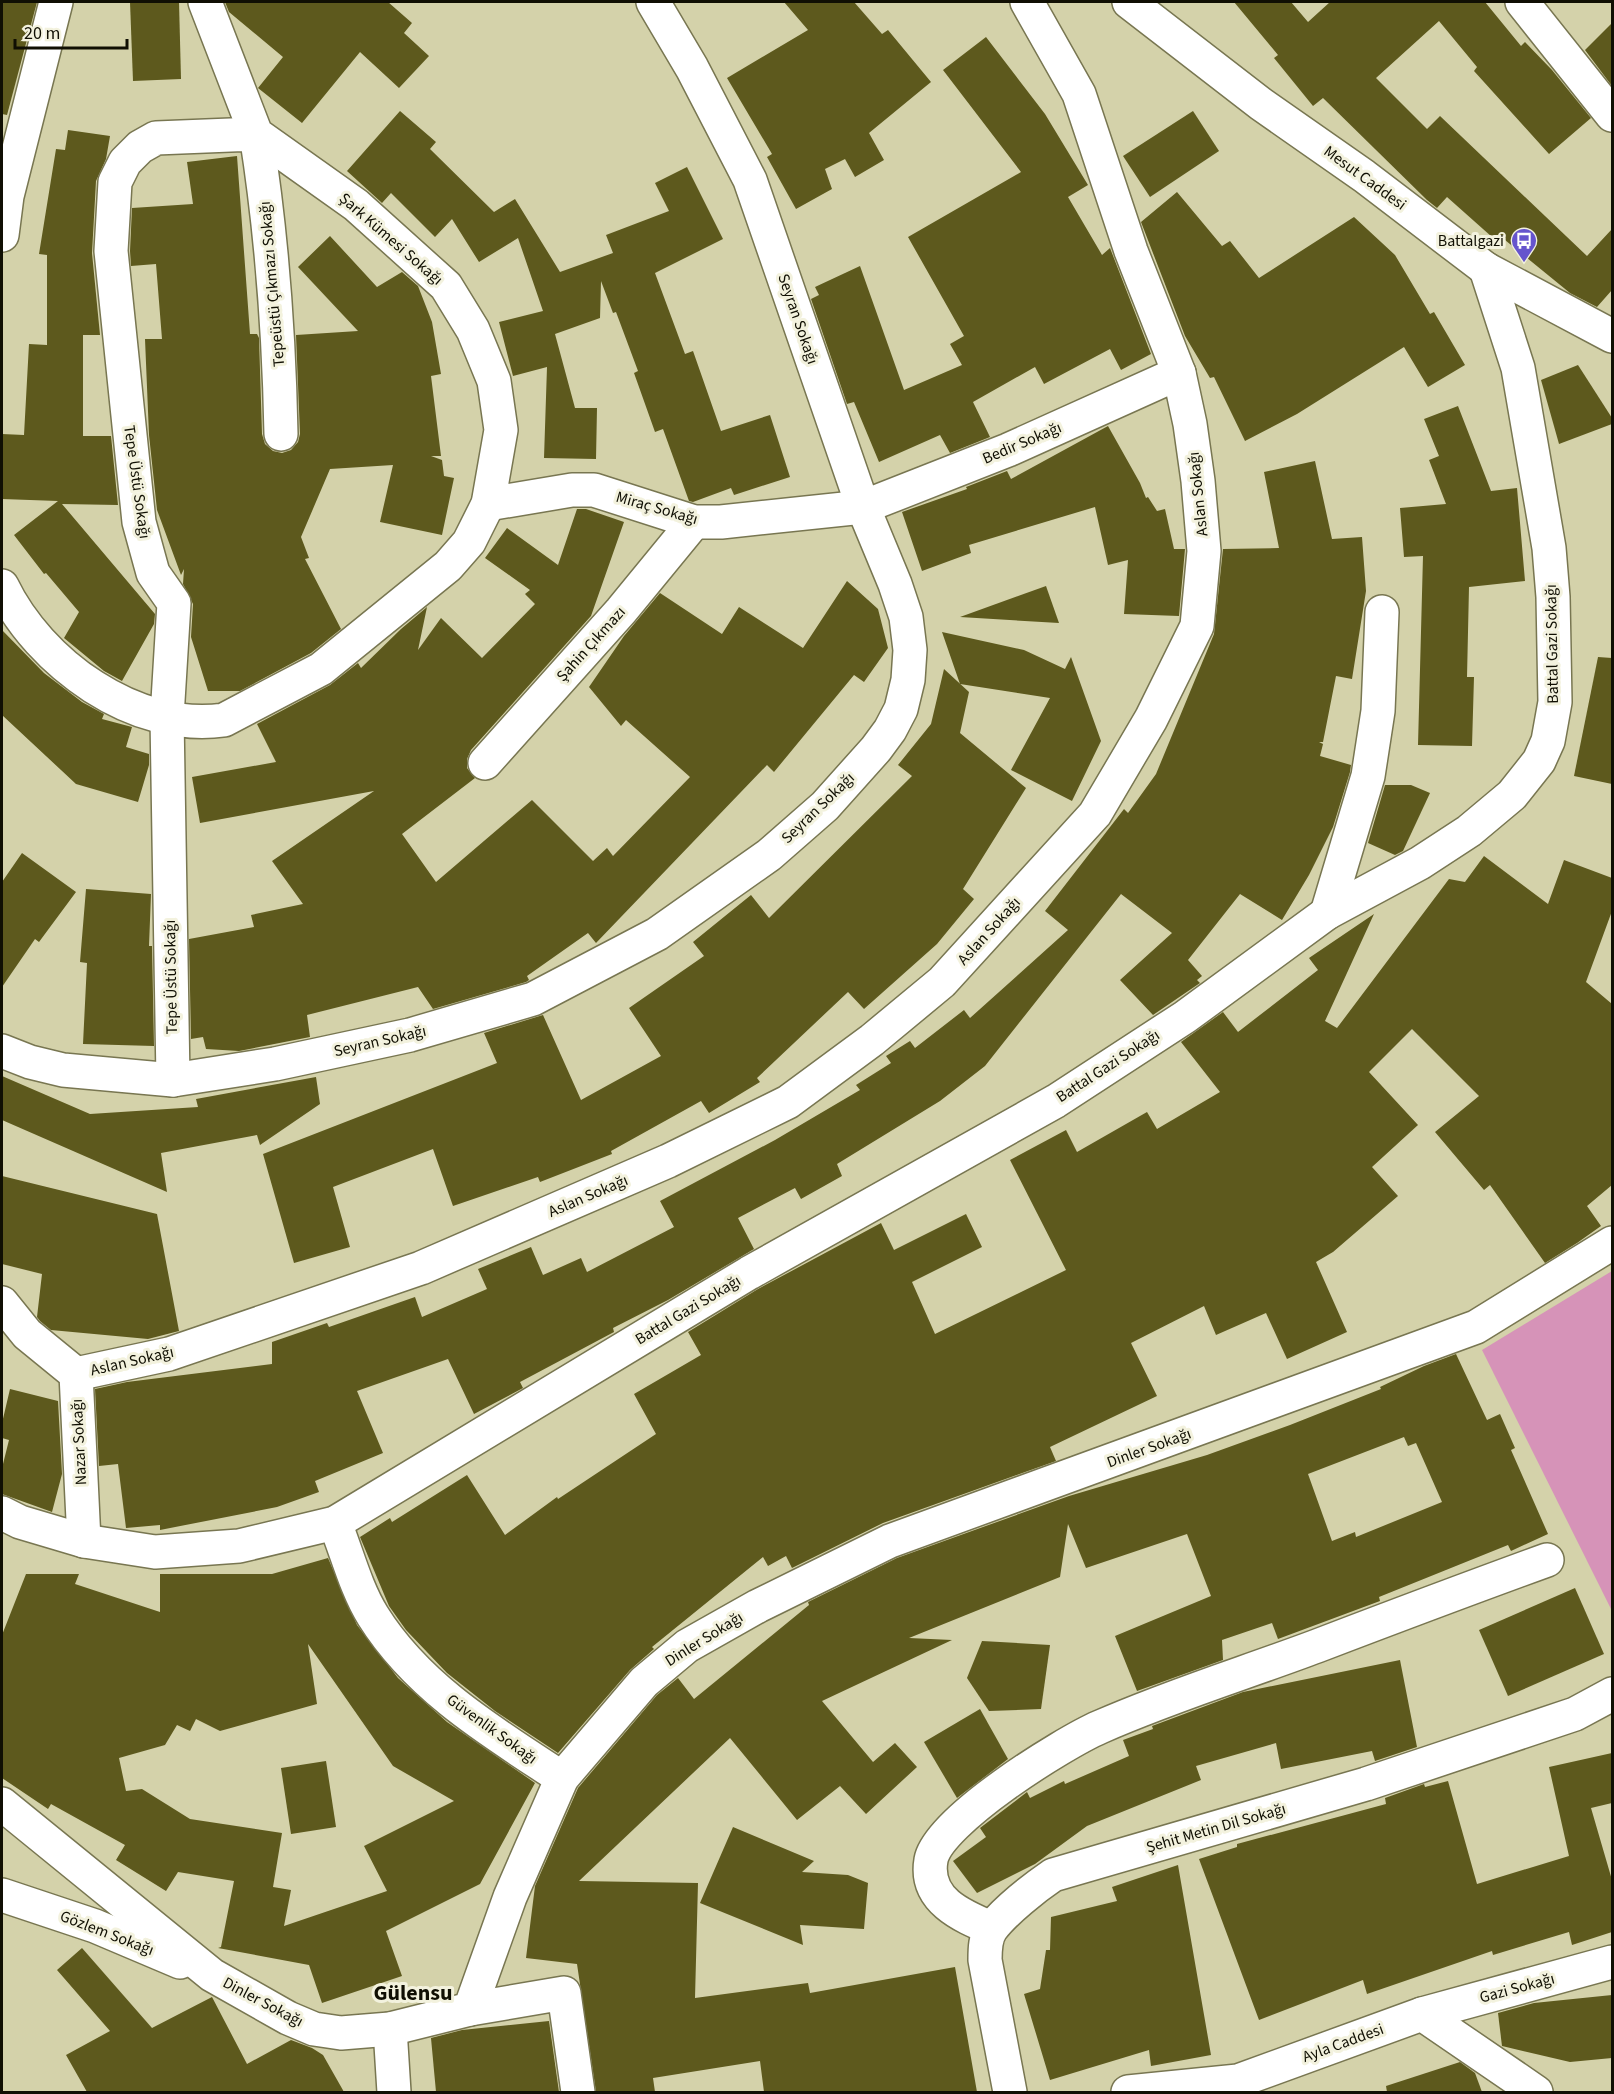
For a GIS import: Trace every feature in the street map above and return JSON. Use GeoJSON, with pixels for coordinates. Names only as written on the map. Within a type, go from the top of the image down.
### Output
{"type":"FeatureCollection","features":[{"type":"Feature","properties":{"kind":"street"},"geometry":{"type":"LineString","coordinates":[[2,235],[7,196],[56,2]]}},
{"type":"Feature","properties":{"kind":"street"},"geometry":{"type":"LineString","coordinates":[[205,2],[256,134]]}},
{"type":"Feature","properties":{"kind":"street","name":"Seyran Sokağı"},"geometry":{"type":"LineString","coordinates":[[2,1053],[63,1070],[173,1080],[276,1064],[410,1035],[533,999],[657,934],[769,855],[825,806],[876,749],[901,709],[908,680],[910,650],[906,618],[895,584],[863,507],[750,180],[692,68],[653,2]]}},
{"type":"Feature","properties":{"kind":"street","name":"Aslan Sokağı"},"geometry":{"type":"LineString","coordinates":[[76,1374],[170,1354],[421,1268],[668,1161],[788,1102],[872,1040],[942,982],[1095,814],[1151,719],[1194,635],[1197,626],[1204,551],[1190,424],[1179,373],[1131,251],[1079,94],[1028,2]]}},
{"type":"Feature","properties":{"kind":"street","name":"Mesut Caddesi"},"geometry":{"type":"LineString","coordinates":[[1129,2],[1261,104],[1364,176],[1486,269],[1612,336]]}},
{"type":"Feature","properties":{"kind":"street"},"geometry":{"type":"LineString","coordinates":[[1522,2],[1612,115]]}},
{"type":"Feature","properties":{"kind":"street","name":"Tepeüstü Çıkmazı Sokağı"},"geometry":{"type":"LineString","coordinates":[[256,134],[270,226],[279,349],[281,434]]}},
{"type":"Feature","properties":{"kind":"street","name":"Şark Kümesi Sokağı"},"geometry":{"type":"LineString","coordinates":[[2,586],[20,619],[53,656],[76,675],[117,702],[167,717],[210,722],[224,720],[321,669],[448,566],[468,542],[488,504],[501,430],[494,381],[473,330],[446,286],[401,243],[356,206],[256,134]]}},
{"type":"Feature","properties":{"kind":"street","name":"Tepe Üstü Sokağı"},"geometry":{"type":"LineString","coordinates":[[173,1080],[167,717],[174,603],[153,573],[139,522],[111,251],[115,182],[125,162],[140,147],[156,138],[256,134]]}},
{"type":"Feature","properties":{"kind":"street","name":"Battal Gazi Sokağı"},"geometry":{"type":"LineString","coordinates":[[2,1513],[20,1522],[84,1541],[155,1552],[240,1546],[335,1523],[749,1273],[1056,1101],[1185,1017],[1328,913],[1420,863],[1469,831],[1512,795],[1539,761],[1548,741],[1555,702],[1553,597],[1549,548],[1518,368],[1486,269]]}},
{"type":"Feature","properties":{"kind":"street","name":"Bedir Sokağı"},"geometry":{"type":"LineString","coordinates":[[863,507],[1008,450],[1179,373]]}},
{"type":"Feature","properties":{"kind":"street","name":"Miraç Sokağı"},"geometry":{"type":"LineString","coordinates":[[488,504],[572,490],[594,490],[694,522],[721,522],[863,507]]}},
{"type":"Feature","properties":{"kind":"street","name":"Şahin Çıkmazı"},"geometry":{"type":"LineString","coordinates":[[485,763],[621,611],[694,522]]}},
{"type":"Feature","properties":{"kind":"street"},"geometry":{"type":"LineString","coordinates":[[1328,913],[1368,776],[1378,711],[1382,612]]}},
{"type":"Feature","properties":{"kind":"street","name":"Dinler Sokağı"},"geometry":{"type":"LineString","coordinates":[[2,1804],[212,1975],[288,2018],[314,2029],[341,2033],[390,2029],[471,2009],[510,1897],[562,1778],[644,1682],[662,1665],[712,1630],[890,1541],[1476,1327],[1612,1243]]}},
{"type":"Feature","properties":{"kind":"street"},"geometry":{"type":"LineString","coordinates":[[2,1303],[27,1334],[76,1374]]}},
{"type":"Feature","properties":{"kind":"street","name":"Nazar Sokağı"},"geometry":{"type":"LineString","coordinates":[[76,1374],[84,1541]]}},
{"type":"Feature","properties":{"kind":"street","name":"Güvenlik Sokağı"},"geometry":{"type":"LineString","coordinates":[[335,1523],[372,1615],[423,1677],[479,1724],[562,1778]]}},
{"type":"Feature","properties":{"kind":"street"},"geometry":{"type":"LineString","coordinates":[[1010,2092],[985,1960],[985,1942],[991,1928],[961,1916],[945,1904],[933,1885],[931,1858],[944,1838],[987,1796],[1098,1728],[1547,1560]]}},
{"type":"Feature","properties":{"kind":"street","name":"Şehit Metin Dil Sokağı"},"geometry":{"type":"LineString","coordinates":[[991,1928],[1037,1886],[1053,1875],[1366,1784],[1575,1714],[1612,1694]]}},
{"type":"Feature","properties":{"kind":"street"},"geometry":{"type":"LineString","coordinates":[[1575,1714],[1612,1714]]}},
{"type":"Feature","properties":{"kind":"street","name":"Gözlem Sokağı"},"geometry":{"type":"LineString","coordinates":[[2,1895],[94,1926],[212,1975]]}},
{"type":"Feature","properties":{"kind":"street","name":"Gazi Sokağı"},"geometry":{"type":"LineString","coordinates":[[1422,2014],[1612,1962]]}},
{"type":"Feature","properties":{"kind":"street"},"geometry":{"type":"LineString","coordinates":[[471,2009],[564,1993],[578,2092]]}},
{"type":"Feature","properties":{"kind":"street"},"geometry":{"type":"LineString","coordinates":[[1422,2014],[1536,2092]]}},
{"type":"Feature","properties":{"kind":"street","name":"Ayla Caddesi"},"geometry":{"type":"LineString","coordinates":[[1128,2092],[1240,2087],[1422,2014]]}},
{"type":"Feature","properties":{"kind":"street"},"geometry":{"type":"LineString","coordinates":[[390,2029],[394,2092]]}},
{"type":"Feature","properties":{"kind":"shaded area"},"geometry":{"type":"Polygon","coordinates":[[[1612,1271],[1612,1611],[1482,1350],[1612,1271]]]}},
{"type":"Feature","properties":{"kind":"building"},"geometry":{"type":"Polygon","coordinates":[[[2,2],[37,2],[7,115],[2,114],[2,2]]]}},
{"type":"Feature","properties":{"kind":"building"},"geometry":{"type":"Polygon","coordinates":[[[130,2],[179,2],[181,79],[133,81],[130,2]]]}},
{"type":"Feature","properties":{"kind":"building"},"geometry":{"type":"Polygon","coordinates":[[[225,2],[388,2],[412,23],[404,33],[429,56],[399,88],[360,52],[302,123],[258,88],[283,57],[229,12],[225,2]]]}},
{"type":"Feature","properties":{"kind":"building"},"geometry":{"type":"Polygon","coordinates":[[[784,2],[854,2],[882,34],[888,30],[931,82],[869,133],[884,160],[855,177],[845,159],[825,169],[832,189],[796,209],[767,157],[772,154],[727,78],[808,30],[784,2]]]}},
{"type":"Feature","properties":{"kind":"building"},"geometry":{"type":"Polygon","coordinates":[[[1234,2],[1291,2],[1308,22],[1330,2],[1485,2],[1521,46],[1525,42],[1552,70],[1591,118],[1549,154],[1474,71],[1477,67],[1439,21],[1376,78],[1427,129],[1440,116],[1587,256],[1612,229],[1612,290],[1597,307],[1570,293],[1505,240],[1501,245],[1447,197],[1437,208],[1323,98],[1313,106],[1274,58],[1278,55],[1234,2]]]}},
{"type":"Feature","properties":{"kind":"building"},"geometry":{"type":"Polygon","coordinates":[[[1612,23],[1612,86],[1585,50],[1612,23]]]}},
{"type":"Feature","properties":{"kind":"building"},"geometry":{"type":"Polygon","coordinates":[[[986,37],[1045,114],[1088,185],[1068,197],[1102,255],[1110,248],[1151,354],[1121,370],[1110,349],[1044,384],[1035,367],[973,402],[990,437],[950,453],[940,435],[879,462],[854,402],[847,404],[811,299],[819,295],[815,287],[860,266],[904,390],[962,365],[950,344],[964,336],[908,237],[1021,172],[943,70],[986,37]]]}},
{"type":"Feature","properties":{"kind":"building"},"geometry":{"type":"Polygon","coordinates":[[[400,111],[436,142],[430,149],[494,212],[515,199],[560,272],[613,253],[606,235],[669,211],[655,183],[687,167],[723,239],[655,273],[685,354],[693,351],[721,431],[770,415],[790,477],[734,495],[731,488],[693,502],[689,501],[663,429],[655,432],[634,373],[638,371],[616,312],[613,313],[601,281],[600,318],[555,334],[575,408],[597,408],[596,459],[544,458],[547,367],[513,376],[499,322],[543,311],[518,238],[479,262],[452,219],[435,237],[391,193],[382,203],[347,171],[400,111]]]}},
{"type":"Feature","properties":{"kind":"building"},"geometry":{"type":"Polygon","coordinates":[[[1193,111],[1219,151],[1150,197],[1123,156],[1193,111]]]}},
{"type":"Feature","properties":{"kind":"building"},"geometry":{"type":"Polygon","coordinates":[[[68,130],[110,136],[106,159],[96,181],[92,253],[100,335],[83,335],[83,436],[111,436],[118,505],[62,504],[155,614],[154,624],[122,681],[104,671],[64,638],[79,612],[46,573],[44,574],[14,535],[58,501],[2,499],[2,434],[24,435],[29,344],[47,345],[47,255],[39,254],[56,149],[65,150],[68,130]]]}},
{"type":"Feature","properties":{"kind":"building"},"geometry":{"type":"Polygon","coordinates":[[[237,156],[250,334],[257,334],[259,338],[262,434],[265,444],[273,451],[282,453],[291,450],[298,442],[300,434],[296,335],[358,331],[298,267],[330,236],[377,287],[402,272],[418,286],[432,322],[441,374],[431,376],[441,456],[431,456],[442,460],[444,476],[454,478],[442,535],[380,522],[393,465],[330,469],[301,537],[309,558],[305,559],[341,629],[311,653],[240,691],[208,691],[191,637],[193,604],[183,584],[184,569],[181,575],[157,510],[149,435],[145,339],[162,339],[156,264],[131,266],[132,208],[193,204],[187,162],[237,156]]]}},
{"type":"Feature","properties":{"kind":"building"},"geometry":{"type":"Polygon","coordinates":[[[1177,192],[1222,246],[1230,241],[1259,278],[1354,217],[1395,255],[1430,314],[1434,312],[1465,365],[1428,387],[1404,347],[1297,414],[1245,441],[1214,377],[1210,378],[1185,336],[1141,222],[1177,192]]]}},
{"type":"Feature","properties":{"kind":"building"},"geometry":{"type":"Polygon","coordinates":[[[1578,365],[1612,418],[1612,424],[1559,444],[1541,380],[1578,365]]]}},
{"type":"Feature","properties":{"kind":"building"},"geometry":{"type":"Polygon","coordinates":[[[1458,406],[1491,491],[1517,488],[1525,581],[1469,587],[1467,677],[1474,677],[1472,746],[1418,745],[1423,556],[1404,557],[1400,508],[1446,504],[1429,460],[1439,456],[1424,419],[1458,406]]]}},
{"type":"Feature","properties":{"kind":"building"},"geometry":{"type":"Polygon","coordinates":[[[1108,426],[1146,498],[1148,497],[1157,511],[1165,509],[1174,549],[1185,549],[1179,616],[1124,614],[1128,560],[1108,565],[1095,507],[969,545],[971,553],[922,571],[902,512],[967,489],[966,487],[1007,471],[1011,479],[1108,426]]]}},
{"type":"Feature","properties":{"kind":"building"},"geometry":{"type":"Polygon","coordinates":[[[1315,461],[1332,539],[1362,537],[1366,591],[1352,679],[1336,676],[1323,742],[1319,742],[1323,744],[1320,756],[1351,765],[1350,772],[1333,827],[1309,875],[1282,920],[1240,894],[1188,960],[1202,976],[1197,980],[1200,983],[1153,1015],[1120,980],[1172,933],[1121,894],[985,1066],[940,1101],[837,1164],[842,1176],[801,1199],[795,1188],[738,1218],[754,1249],[668,1300],[613,1328],[614,1332],[520,1382],[523,1388],[474,1414],[448,1359],[357,1391],[383,1453],[315,1481],[319,1492],[277,1507],[160,1530],[160,1525],[126,1528],[118,1464],[99,1466],[95,1389],[127,1382],[272,1364],[272,1342],[327,1323],[329,1327],[415,1297],[422,1317],[487,1289],[478,1269],[531,1247],[543,1275],[581,1258],[587,1272],[674,1227],[660,1201],[775,1140],[860,1090],[856,1085],[891,1063],[886,1056],[910,1041],[915,1048],[964,1010],[970,1018],[1068,930],[1045,911],[1124,809],[1128,813],[1156,774],[1214,634],[1223,549],[1279,548],[1264,472],[1315,461]]]}},
{"type":"Feature","properties":{"kind":"building"},"geometry":{"type":"Polygon","coordinates":[[[577,509],[586,509],[624,522],[591,616],[471,750],[467,759],[467,768],[475,778],[402,834],[436,882],[532,800],[593,861],[607,848],[613,856],[690,777],[626,720],[621,726],[589,687],[624,636],[660,593],[722,634],[739,607],[803,648],[847,581],[878,609],[888,648],[864,682],[854,675],[774,772],[767,765],[596,943],[588,933],[527,976],[529,980],[526,982],[433,1009],[418,987],[307,1015],[310,1037],[239,1051],[206,1049],[203,1037],[191,1039],[189,939],[254,927],[251,915],[303,904],[272,861],[374,791],[200,823],[192,777],[276,762],[257,724],[330,685],[358,663],[361,668],[427,607],[418,650],[441,618],[482,658],[535,604],[525,594],[530,590],[485,558],[507,528],[558,565],[577,509]]]}},
{"type":"Feature","properties":{"kind":"building"},"geometry":{"type":"Polygon","coordinates":[[[1046,586],[1059,623],[960,617],[1046,586]]]}},
{"type":"Feature","properties":{"kind":"building"},"geometry":{"type":"Polygon","coordinates":[[[2,630],[44,673],[82,702],[104,714],[102,719],[132,727],[126,747],[149,754],[149,765],[138,802],[76,784],[2,715],[2,630]]]}},
{"type":"Feature","properties":{"kind":"building"},"geometry":{"type":"Polygon","coordinates":[[[942,632],[1024,650],[1065,669],[1071,657],[1101,741],[1072,801],[1011,770],[1050,698],[960,684],[942,632]]]}},
{"type":"Feature","properties":{"kind":"building"},"geometry":{"type":"Polygon","coordinates":[[[1598,657],[1612,658],[1612,784],[1574,776],[1598,657]]]}},
{"type":"Feature","properties":{"kind":"building"},"geometry":{"type":"Polygon","coordinates":[[[944,669],[969,692],[960,733],[1026,788],[963,889],[974,899],[937,944],[864,1009],[848,992],[757,1078],[760,1082],[709,1113],[701,1101],[611,1151],[612,1154],[540,1182],[538,1177],[453,1206],[433,1149],[333,1187],[350,1247],[294,1263],[263,1154],[497,1063],[484,1033],[543,1015],[581,1100],[661,1056],[629,1008],[704,956],[693,942],[751,895],[769,918],[912,776],[898,765],[931,724],[944,669]]]}},
{"type":"Feature","properties":{"kind":"building"},"geometry":{"type":"Polygon","coordinates":[[[1385,785],[1411,785],[1430,793],[1403,851],[1395,855],[1368,843],[1385,785]]]}},
{"type":"Feature","properties":{"kind":"building"},"geometry":{"type":"Polygon","coordinates":[[[22,853],[76,892],[39,942],[35,939],[2,987],[2,882],[22,853]]]}},
{"type":"Feature","properties":{"kind":"building"},"geometry":{"type":"Polygon","coordinates":[[[1484,856],[1548,904],[1564,860],[1612,878],[1612,911],[1586,982],[1612,1004],[1612,1185],[1587,1206],[1601,1226],[1577,1243],[1545,1263],[1490,1185],[1484,1190],[1435,1132],[1479,1096],[1412,1029],[1369,1072],[1418,1125],[1372,1167],[1398,1196],[1333,1252],[1316,1262],[1347,1332],[1287,1359],[1266,1313],[1216,1335],[1204,1306],[1131,1343],[1157,1396],[1050,1447],[1056,1461],[883,1523],[792,1568],[786,1556],[768,1566],[763,1557],[652,1647],[654,1649],[630,1670],[558,1753],[495,1711],[447,1673],[406,1630],[389,1606],[360,1537],[390,1518],[392,1522],[467,1475],[505,1535],[557,1497],[558,1499],[656,1434],[634,1394],[701,1355],[688,1332],[758,1289],[881,1223],[894,1250],[966,1214],[982,1247],[912,1282],[935,1334],[1066,1270],[1010,1160],[1066,1130],[1077,1152],[1147,1112],[1157,1129],[1220,1092],[1181,1042],[1223,1012],[1238,1032],[1318,970],[1309,958],[1374,914],[1325,1021],[1337,1028],[1449,879],[1465,882],[1484,856]]]}},
{"type":"Feature","properties":{"kind":"building"},"geometry":{"type":"Polygon","coordinates":[[[86,889],[151,894],[149,946],[152,946],[154,1046],[83,1044],[87,963],[80,962],[86,889]]]}},
{"type":"Feature","properties":{"kind":"building"},"geometry":{"type":"Polygon","coordinates":[[[2,1076],[90,1114],[198,1107],[196,1099],[316,1077],[320,1104],[260,1145],[257,1135],[161,1153],[167,1192],[2,1120],[2,1076]]]}},
{"type":"Feature","properties":{"kind":"building"},"geometry":{"type":"Polygon","coordinates":[[[2,1176],[157,1214],[179,1331],[148,1339],[51,1330],[40,1321],[37,1317],[42,1274],[2,1264],[2,1176]]]}},
{"type":"Feature","properties":{"kind":"building"},"geometry":{"type":"Polygon","coordinates":[[[1456,1354],[1487,1420],[1500,1414],[1515,1448],[1511,1450],[1548,1534],[1511,1551],[1508,1545],[1379,1597],[1380,1601],[1278,1639],[1272,1623],[1222,1640],[1223,1660],[1137,1691],[1115,1636],[1211,1596],[1187,1534],[1086,1568],[1068,1524],[1060,1577],[909,1638],[952,1640],[822,1701],[873,1762],[895,1743],[917,1767],[866,1814],[840,1786],[797,1820],[730,1738],[579,1881],[698,1883],[695,1998],[808,1983],[810,1993],[955,1967],[977,2092],[764,2092],[760,2061],[653,2078],[655,2092],[596,2092],[577,1964],[526,1958],[535,1886],[578,1788],[657,1695],[678,1678],[694,1699],[809,1605],[808,1602],[897,1558],[1069,1496],[1207,1455],[1290,1425],[1381,1389],[1380,1387],[1456,1354]],[[1404,1437],[1308,1474],[1332,1541],[1355,1532],[1356,1537],[1442,1502],[1416,1443],[1408,1446],[1404,1437]]]}},
{"type":"Feature","properties":{"kind":"building"},"geometry":{"type":"Polygon","coordinates":[[[10,1389],[58,1401],[62,1474],[52,1512],[2,1494],[2,1468],[9,1440],[2,1438],[2,1423],[10,1389]]]}},
{"type":"Feature","properties":{"kind":"building"},"geometry":{"type":"Polygon","coordinates":[[[328,1558],[357,1625],[398,1678],[447,1722],[535,1783],[480,1884],[386,1931],[402,1976],[322,2003],[309,1965],[218,1948],[221,1947],[234,1881],[178,1872],[166,1891],[116,1860],[125,1845],[51,1804],[48,1809],[2,1778],[2,1635],[26,1574],[79,1574],[75,1584],[160,1612],[160,1574],[272,1574],[328,1558]],[[308,1644],[317,1704],[220,1731],[196,1719],[190,1731],[177,1725],[165,1745],[119,1758],[126,1791],[142,1789],[190,1819],[282,1833],[273,1887],[291,1890],[284,1926],[387,1891],[364,1846],[454,1801],[393,1766],[308,1644]]]}},
{"type":"Feature","properties":{"kind":"building"},"geometry":{"type":"Polygon","coordinates":[[[1575,1588],[1604,1654],[1508,1696],[1479,1630],[1575,1588]]]}},
{"type":"Feature","properties":{"kind":"building"},"geometry":{"type":"Polygon","coordinates":[[[982,1641],[1050,1645],[1041,1709],[989,1711],[967,1678],[982,1641]]]}},
{"type":"Feature","properties":{"kind":"building"},"geometry":{"type":"Polygon","coordinates":[[[1400,1660],[1417,1747],[1375,1761],[1372,1751],[1281,1769],[1276,1743],[1196,1766],[1201,1780],[1087,1826],[1035,1864],[977,1893],[953,1861],[986,1837],[980,1828],[1027,1792],[1030,1798],[1064,1781],[1065,1784],[1129,1756],[1123,1740],[1153,1729],[1152,1726],[1243,1692],[1400,1660]]]}},
{"type":"Feature","properties":{"kind":"building"},"geometry":{"type":"Polygon","coordinates":[[[980,1709],[1008,1759],[957,1798],[924,1742],[980,1709]]]}},
{"type":"Feature","properties":{"kind":"building"},"geometry":{"type":"Polygon","coordinates":[[[1612,1753],[1612,1803],[1591,1808],[1612,1880],[1612,1932],[1572,1945],[1569,1932],[1493,1955],[1492,1951],[1367,1994],[1363,1980],[1259,2020],[1199,1859],[1237,1847],[1237,1844],[1386,1804],[1385,1798],[1424,1784],[1425,1787],[1448,1781],[1477,1884],[1569,1856],[1549,1767],[1612,1753]]]}},
{"type":"Feature","properties":{"kind":"building"},"geometry":{"type":"Polygon","coordinates":[[[326,1761],[336,1827],[291,1834],[281,1768],[326,1761]]]}},
{"type":"Feature","properties":{"kind":"building"},"geometry":{"type":"Polygon","coordinates":[[[733,1827],[814,1861],[802,1872],[848,1875],[868,1883],[864,1929],[800,1925],[803,1945],[700,1903],[733,1827]]]}},
{"type":"Feature","properties":{"kind":"building"},"geometry":{"type":"Polygon","coordinates":[[[1178,1865],[1211,2055],[1151,2066],[1149,2050],[1050,2080],[1024,1994],[1040,1989],[1046,1950],[1050,1950],[1051,1917],[1117,1901],[1112,1887],[1178,1865]]]}},
{"type":"Feature","properties":{"kind":"building"},"geometry":{"type":"Polygon","coordinates":[[[82,1948],[152,2028],[212,1997],[247,2064],[291,2040],[323,2055],[344,2092],[87,2092],[66,2055],[110,2031],[57,1970],[82,1948]]]}},
{"type":"Feature","properties":{"kind":"building"},"geometry":{"type":"Polygon","coordinates":[[[1612,1995],[1612,2058],[1570,2062],[1502,2046],[1498,2013],[1534,2003],[1612,1995]]]}},
{"type":"Feature","properties":{"kind":"building"},"geometry":{"type":"Polygon","coordinates":[[[549,2021],[559,2092],[436,2092],[431,2038],[462,2030],[549,2021]]]}},
{"type":"Feature","properties":{"kind":"building"},"geometry":{"type":"Polygon","coordinates":[[[1460,2062],[1475,2073],[1482,2092],[1387,2092],[1386,2086],[1460,2062]]]}},
{"type":"Feature","properties":{"kind":"place","name":"Battalgazi"},"geometry":{"type":"Point","coordinates":[1524,264]}},
{"type":"Feature","properties":{"kind":"district","name":"Gülensu"},"geometry":{"type":"Point","coordinates":[413,1993]}}]}
